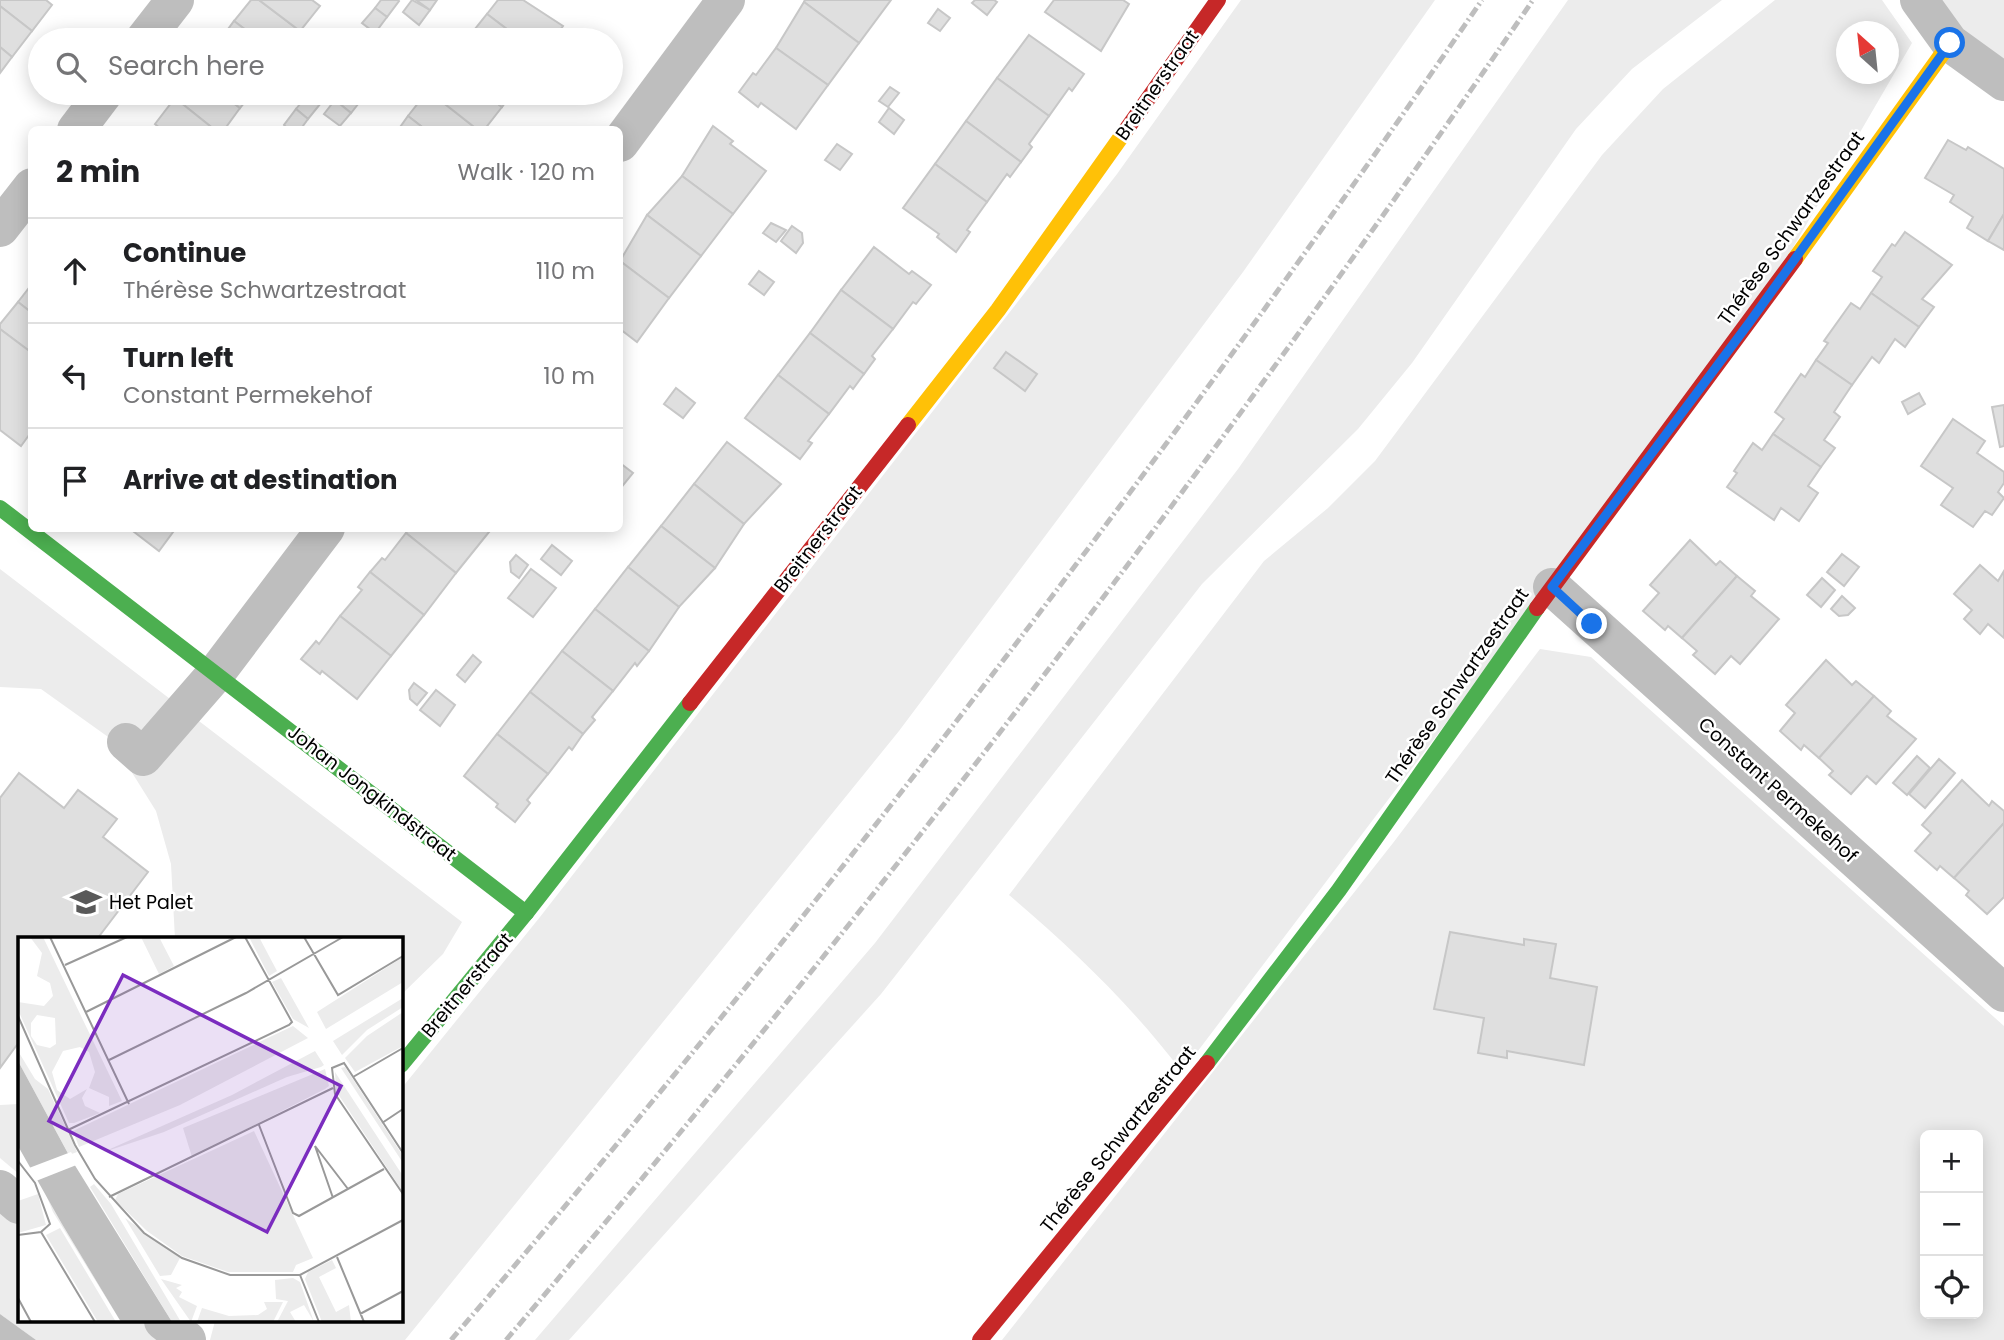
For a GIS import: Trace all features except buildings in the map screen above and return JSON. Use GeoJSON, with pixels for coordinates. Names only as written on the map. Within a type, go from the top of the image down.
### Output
{"type":"FeatureCollection","features":[{"type":"Feature","properties":{"kind":"street"},"geometry":{"type":"LineString","coordinates":[[153,28],[175,0]]}},
{"type":"Feature","properties":{"kind":"street"},"geometry":{"type":"LineString","coordinates":[[623,139],[726,0]]}},
{"type":"Feature","properties":{"kind":"street","name":"Breitnerstraat"},"geometry":{"type":"LineString","coordinates":[[402,1064],[526,913],[998,310],[1218,0]]}},
{"type":"Feature","properties":{"kind":"street"},"geometry":{"type":"LineString","coordinates":[[1919,0],[1950,43],[2004,82]]}},
{"type":"Feature","properties":{"kind":"street","name":"Thérèse Schwartzestraat"},"geometry":{"type":"LineString","coordinates":[[980,1340],[1168,1114],[1314,923],[1552,587],[1749,323],[1950,43]]}},
{"type":"Feature","properties":{"kind":"street"},"geometry":{"type":"LineString","coordinates":[[79,126],[95,105]]}},
{"type":"Feature","properties":{"kind":"street"},"geometry":{"type":"LineString","coordinates":[[0,228],[28,192]]}},
{"type":"Feature","properties":{"kind":"street","name":"Johan Jongkindstraat"},"geometry":{"type":"LineString","coordinates":[[0,508],[28,529]]}},
{"type":"Feature","properties":{"kind":"street","name":"Johan Jongkindstraat"},"geometry":{"type":"LineString","coordinates":[[32,532],[217,672],[526,913]]}},
{"type":"Feature","properties":{"kind":"street"},"geometry":{"type":"LineString","coordinates":[[126,742],[143,757],[217,672],[323,532]]}},
{"type":"Feature","properties":{"kind":"street","name":"Constant Permekehof"},"geometry":{"type":"LineString","coordinates":[[1552,587],[2004,993]]}},
{"type":"Feature","properties":{"kind":"street"},"geometry":{"type":"LineString","coordinates":[[0,1189],[18,1204]]}},
{"type":"Feature","properties":{"kind":"shaded area"},"geometry":{"type":"Polygon","coordinates":[[[1241,0],[1435,0],[1243,272],[899,731],[405,1340],[210,1340],[215,1322],[402,1322],[402,1088],[540,917],[1117,174],[1241,0]]]}},
{"type":"Feature","properties":{"kind":"shaded area"},"geometry":{"type":"Polygon","coordinates":[[[1568,0],[1722,0],[1632,69],[1576,129],[1412,363],[1358,429],[1202,584],[881,994],[569,1340],[535,1340],[875,943],[1238,469],[1568,0]]]}},
{"type":"Feature","properties":{"kind":"shaded area"},"geometry":{"type":"Polygon","coordinates":[[[1775,0],[1882,0],[1897,21],[1836,21],[1836,84],[1888,84],[1749,323],[1182,1072],[1143,1024],[1101,979],[1009,895],[1264,561],[1328,508],[1375,461],[1602,155],[1663,89],[1775,0]]]}},
{"type":"Feature","properties":{"kind":"shaded area"},"geometry":{"type":"Polygon","coordinates":[[[1940,0],[2004,0],[2004,66],[1982,54],[1940,0]]]}},
{"type":"Feature","properties":{"kind":"shaded area"},"geometry":{"type":"Polygon","coordinates":[[[1899,24],[1912,43],[1899,65],[1899,24]]]}},
{"type":"Feature","properties":{"kind":"shaded area"},"geometry":{"type":"Polygon","coordinates":[[[0,569],[462,922],[443,954],[402,994],[402,937],[175,937],[171,864],[156,811],[111,739],[41,689],[0,687],[0,569]]]}},
{"type":"Feature","properties":{"kind":"shaded area"},"geometry":{"type":"Polygon","coordinates":[[[1540,649],[1591,657],[2004,1026],[2004,1340],[1002,1340],[1393,843],[1540,649]]]}},
{"type":"Feature","properties":{"kind":"shaded area"},"geometry":{"type":"Polygon","coordinates":[[[18,1104],[18,1173],[0,1158],[0,1105],[18,1104]]]}},
{"type":"Feature","properties":{"kind":"shaded area"},"geometry":{"type":"Polygon","coordinates":[[[0,1207],[18,1221],[18,1322],[146,1322],[170,1340],[36,1340],[0,1314],[0,1207]]]}},
{"type":"Feature","properties":{"kind":"shaded area"},"geometry":{"type":"Polygon","coordinates":[[[0,1314],[36,1340],[0,1340],[0,1314]]]}},
{"type":"Feature","properties":{"kind":"railway"},"geometry":{"type":"LineString","coordinates":[[451,1340],[722,1016],[985,684],[1238,346],[1482,0]]}},
{"type":"Feature","properties":{"kind":"railway"},"geometry":{"type":"LineString","coordinates":[[506,1340],[776,1015],[1038,684],[1290,345],[1533,0]]}},
{"type":"Feature","properties":{"kind":"traffic: fast"},"geometry":{"type":"LineString","coordinates":[[0,508],[28,530]]}},
{"type":"Feature","properties":{"kind":"traffic: fast"},"geometry":{"type":"LineString","coordinates":[[31,532],[526,913]]}},
{"type":"Feature","properties":{"kind":"traffic: fast"},"geometry":{"type":"LineString","coordinates":[[1207,1063],[1339,890],[1537,608]]}},
{"type":"Feature","properties":{"kind":"traffic: fast"},"geometry":{"type":"LineString","coordinates":[[402,1064],[526,913],[690,703]]}},
{"type":"Feature","properties":{"kind":"traffic: slow"},"geometry":{"type":"LineString","coordinates":[[1795,259],[1950,43]]}},
{"type":"Feature","properties":{"kind":"traffic: slow"},"geometry":{"type":"LineString","coordinates":[[908,425],[998,310],[1126,130]]}},
{"type":"Feature","properties":{"kind":"traffic: jam"},"geometry":{"type":"LineString","coordinates":[[1126,130],[1218,0]]}},
{"type":"Feature","properties":{"kind":"traffic: jam"},"geometry":{"type":"LineString","coordinates":[[1537,608],[1795,259]]}},
{"type":"Feature","properties":{"kind":"traffic: jam"},"geometry":{"type":"LineString","coordinates":[[690,703],[908,425]]}},
{"type":"Feature","properties":{"kind":"traffic: jam"},"geometry":{"type":"LineString","coordinates":[[980,1340],[1207,1063]]}},
{"type":"Feature","properties":{"kind":"place","name":"Het Palet"},"geometry":{"type":"Point","coordinates":[86,902]}},
{"type":"Feature","properties":{"kind":"route"},"geometry":{"type":"LineString","coordinates":[[1592,624],[1552,587],[1749,323],[1950,43]]}}]}
